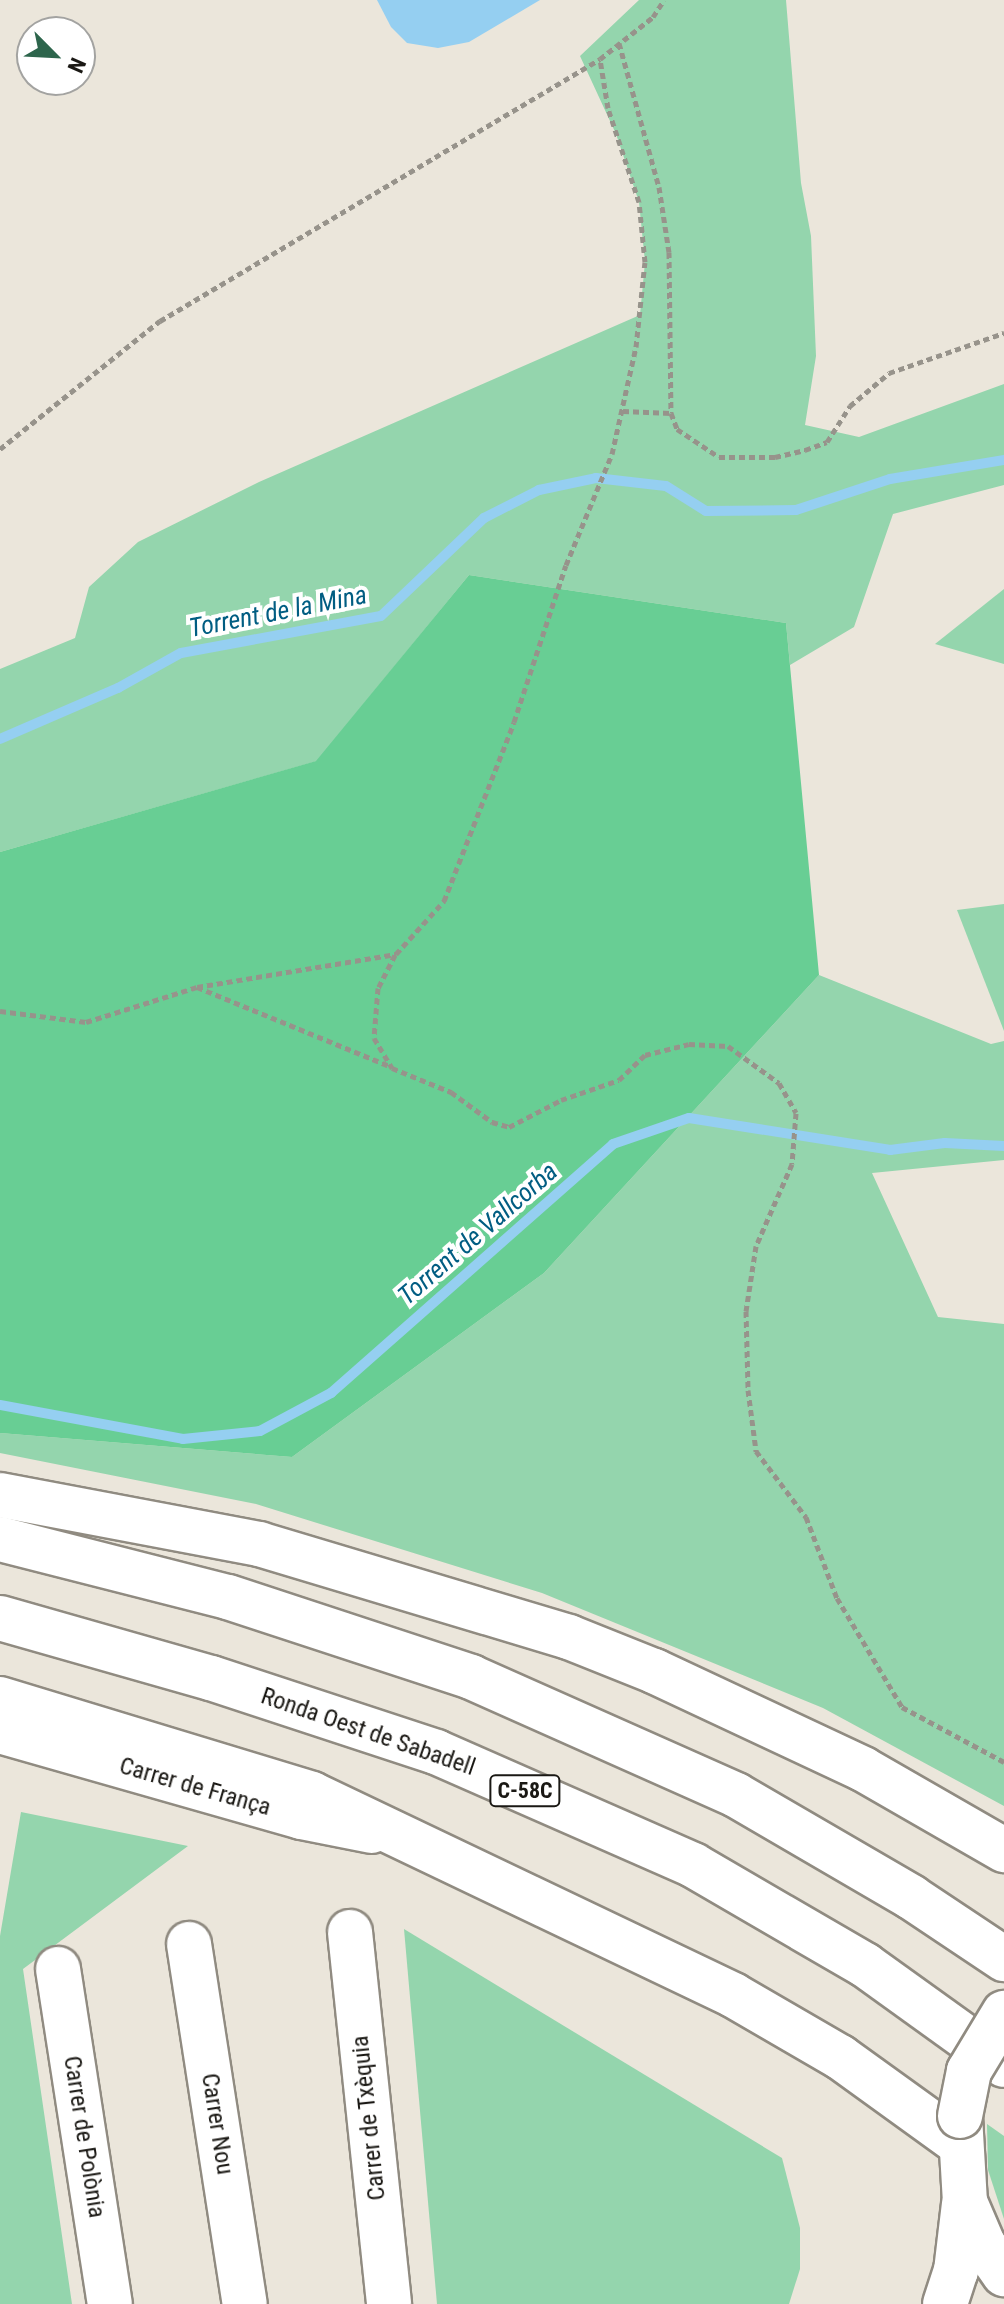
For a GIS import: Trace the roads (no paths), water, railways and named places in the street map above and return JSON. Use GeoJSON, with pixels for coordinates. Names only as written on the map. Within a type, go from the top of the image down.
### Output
{"type":"FeatureCollection","features":[{"type":"Feature","properties":{"kind":"main road"},"geometry":{"type":"LineString","coordinates":[[0,1495],[259,1544],[569,1637],[654,1671],[863,1769],[1004,1850]]}},
{"type":"Feature","properties":{"kind":"main road"},"geometry":{"type":"LineString","coordinates":[[0,1539],[228,1597],[471,1677],[736,1795],[911,1897],[1004,1959]]}},
{"type":"Feature","properties":{"kind":"main road","name":"Ronda Oest de Sabadell"},"geometry":{"type":"LineString","coordinates":[[0,1618],[211,1678],[436,1752],[693,1865],[865,1965],[1004,2065]]}},
{"type":"Feature","properties":{"kind":"main road"},"geometry":{"type":"LineString","coordinates":[[0,1699],[312,1794],[391,1834],[548,1903],[733,1995],[959,2129]]}},
{"type":"Feature","properties":{"kind":"main road","name":"Carrer de França"},"geometry":{"type":"LineString","coordinates":[[0,1731],[301,1817],[391,1834]]}},
{"type":"Feature","properties":{"kind":"main road","name":"Carrer de Txèquia"},"geometry":{"type":"LineString","coordinates":[[350,1932],[389,2304]]}},
{"type":"Feature","properties":{"kind":"main road","name":"Carrer Nou"},"geometry":{"type":"LineString","coordinates":[[189,1944],[245,2304]]}},
{"type":"Feature","properties":{"kind":"main road","name":"Carrer de Polònia"},"geometry":{"type":"LineString","coordinates":[[58,1969],[110,2304]]}},
{"type":"Feature","properties":{"kind":"main road"},"geometry":{"type":"LineString","coordinates":[[945,2304],[956,2271],[965,2202],[959,2129],[969,2071],[1004,2013]]}},
{"type":"Feature","properties":{"kind":"main road"},"geometry":{"type":"LineString","coordinates":[[965,2202],[983,2244],[1004,2274]]}},
{"type":"Feature","properties":{"kind":"water"},"geometry":{"type":"Polygon","coordinates":[[[377,0],[540,0],[469,42],[438,48],[407,43],[391,27],[377,0]]]}},
{"type":"Feature","properties":{"kind":"waterway","name":"Torrent de la Mina"},"geometry":{"type":"LineString","coordinates":[[0,739],[118,688],[181,653],[381,616],[484,518],[539,490],[596,478],[666,486],[706,511],[796,510],[890,479],[1004,460]]}},
{"type":"Feature","properties":{"kind":"waterway","name":"Torrent de Vallcorba"},"geometry":{"type":"LineString","coordinates":[[0,1405],[183,1439],[260,1431],[331,1393],[613,1144],[689,1118],[890,1150],[945,1143],[1004,1146]]}}]}
